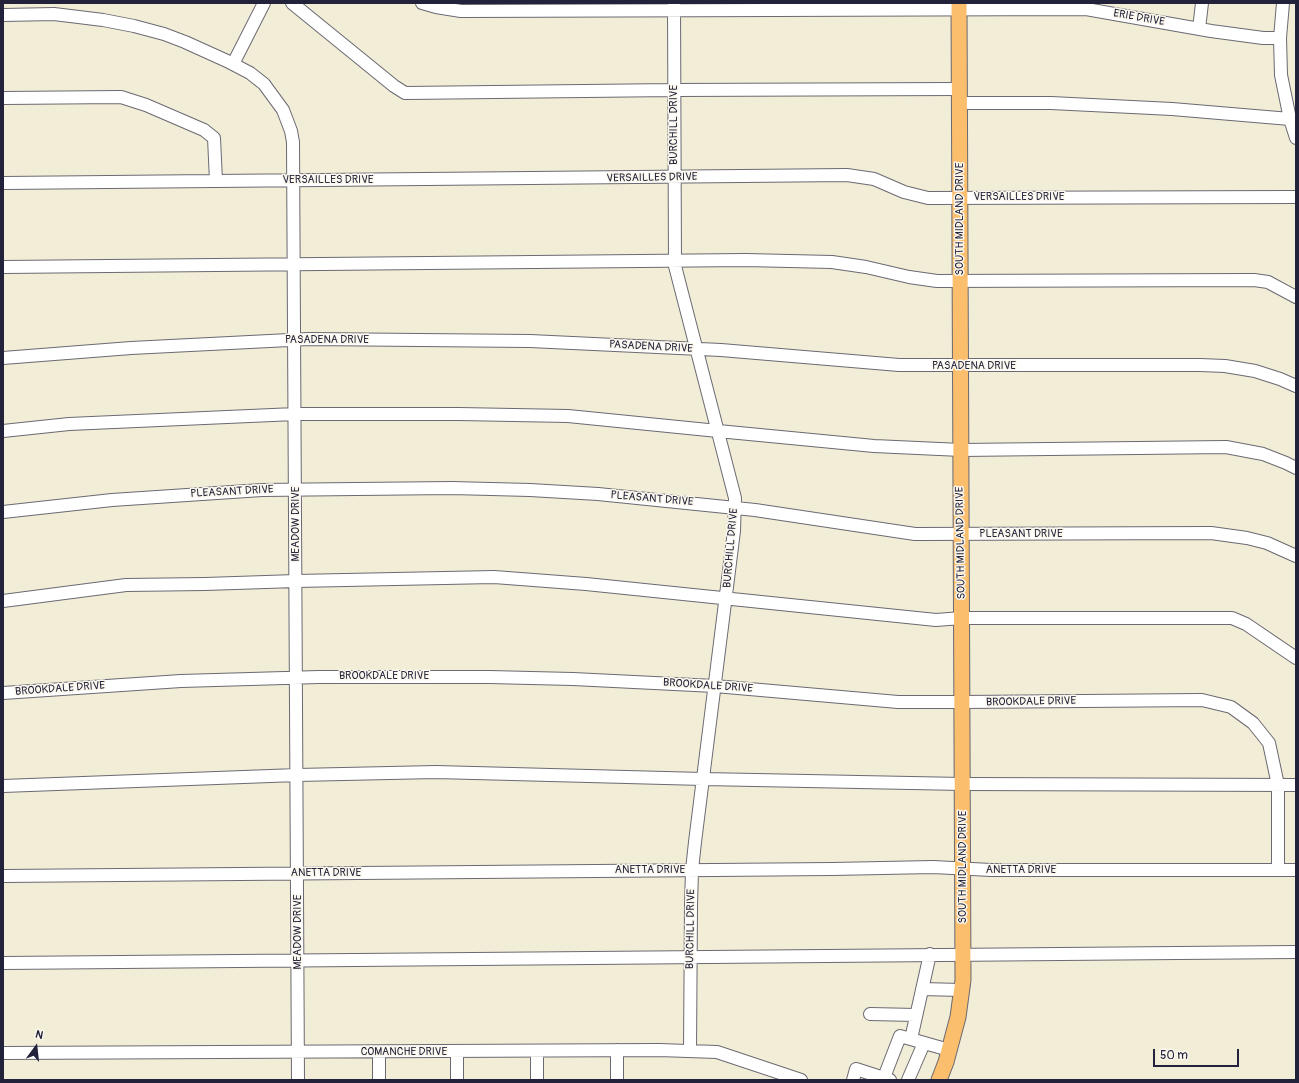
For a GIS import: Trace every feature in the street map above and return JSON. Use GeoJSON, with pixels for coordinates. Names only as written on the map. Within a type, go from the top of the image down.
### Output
{"type":"FeatureCollection","features":[{"type":"Feature","properties":{"kind":"main road","name":"SOUTH MIDLAND DRIVE"},"geometry":{"type":"LineString","coordinates":[[939,1080],[946,1062],[958,1016],[963,980],[959,6]]}},
{"type":"Feature","properties":{"kind":"street"},"geometry":{"type":"LineString","coordinates":[[233,64],[264,3]]}},
{"type":"Feature","properties":{"kind":"street"},"geometry":{"type":"LineString","coordinates":[[292,3],[394,86],[405,93],[674,90],[960,96],[1051,103],[1172,109],[1290,119]]}},
{"type":"Feature","properties":{"kind":"street","name":"ERIE DRIVE"},"geometry":{"type":"LineString","coordinates":[[422,3],[461,11],[674,7],[959,6],[1086,9],[1199,29],[1263,38],[1280,38]]}},
{"type":"Feature","properties":{"kind":"street"},"geometry":{"type":"LineString","coordinates":[[1199,29],[1202,3]]}},
{"type":"Feature","properties":{"kind":"street"},"geometry":{"type":"LineString","coordinates":[[1283,3],[1280,38],[1280,75],[1296,138]]}},
{"type":"Feature","properties":{"kind":"street","name":"BURCHILL DRIVE"},"geometry":{"type":"LineString","coordinates":[[674,7],[674,177],[676,272],[735,498],[734,531],[692,870],[690,1051]]}},
{"type":"Feature","properties":{"kind":"street","name":"MEADOW DRIVE"},"geometry":{"type":"LineString","coordinates":[[3,15],[54,14],[103,20],[164,34],[185,42],[250,73],[264,84],[283,110],[288,122],[293,142],[298,1080]]}},
{"type":"Feature","properties":{"kind":"street"},"geometry":{"type":"LineString","coordinates":[[3,98],[121,97],[146,105],[204,130],[214,138],[216,181]]}},
{"type":"Feature","properties":{"kind":"street","name":"VERSAILLES DRIVE"},"geometry":{"type":"LineString","coordinates":[[3,183],[859,176],[877,180],[904,192],[922,197],[1296,196]]}},
{"type":"Feature","properties":{"kind":"street"},"geometry":{"type":"LineString","coordinates":[[3,267],[675,262],[746,260],[832,262],[937,281],[1254,280],[1268,282],[1296,297]]}},
{"type":"Feature","properties":{"kind":"street","name":"PASADENA DRIVE"},"geometry":{"type":"LineString","coordinates":[[3,358],[131,348],[294,340],[509,341],[729,350],[900,366],[1225,366],[1255,371],[1296,386]]}},
{"type":"Feature","properties":{"kind":"street"},"geometry":{"type":"LineString","coordinates":[[3,431],[69,424],[295,414],[459,414],[568,416],[874,446],[961,450],[1226,447],[1263,454],[1296,468]]}},
{"type":"Feature","properties":{"kind":"street","name":"PLEASANT DRIVE"},"geometry":{"type":"LineString","coordinates":[[3,512],[162,496],[262,490],[452,488],[530,490],[598,494],[735,508],[908,533],[1211,533],[1248,538],[1296,556]]}},
{"type":"Feature","properties":{"kind":"street"},"geometry":{"type":"LineString","coordinates":[[3,601],[126,584],[205,584],[494,577],[586,584],[936,620],[962,618],[1232,618],[1246,624],[1296,658]]}},
{"type":"Feature","properties":{"kind":"street","name":"BROOKDALE DRIVE"},"geometry":{"type":"LineString","coordinates":[[3,693],[173,681],[297,677],[489,677],[715,686],[898,702],[1202,700],[1231,707],[1253,723],[1269,743],[1278,785],[1278,870]]}},
{"type":"Feature","properties":{"kind":"street"},"geometry":{"type":"LineString","coordinates":[[3,786],[297,775],[436,772],[963,784],[1296,785]]}},
{"type":"Feature","properties":{"kind":"street","name":"ANETTA DRIVE"},"geometry":{"type":"LineString","coordinates":[[3,876],[933,867],[991,870],[1296,870]]}},
{"type":"Feature","properties":{"kind":"street"},"geometry":{"type":"LineString","coordinates":[[3,963],[1296,952]]}},
{"type":"Feature","properties":{"kind":"street"},"geometry":{"type":"LineString","coordinates":[[911,1039],[930,954]]}},
{"type":"Feature","properties":{"kind":"street"},"geometry":{"type":"LineString","coordinates":[[922,989],[961,990]]}},
{"type":"Feature","properties":{"kind":"street"},"geometry":{"type":"LineString","coordinates":[[870,1014],[916,1015]]}},
{"type":"Feature","properties":{"kind":"street"},"geometry":{"type":"LineString","coordinates":[[853,1080],[856,1069],[885,1079],[900,1036],[949,1050]]}},
{"type":"Feature","properties":{"kind":"street"},"geometry":{"type":"LineString","coordinates":[[908,1080],[924,1043]]}},
{"type":"Feature","properties":{"kind":"street"},"geometry":{"type":"LineString","coordinates":[[617,1050],[617,1080]]}},
{"type":"Feature","properties":{"kind":"street","name":"COMANCHE DRIVE"},"geometry":{"type":"LineString","coordinates":[[3,1053],[617,1050],[690,1051],[717,1052],[801,1080]]}},
{"type":"Feature","properties":{"kind":"street"},"geometry":{"type":"LineString","coordinates":[[457,1051],[457,1080]]}},
{"type":"Feature","properties":{"kind":"street"},"geometry":{"type":"LineString","coordinates":[[537,1051],[537,1080]]}},
{"type":"Feature","properties":{"kind":"street"},"geometry":{"type":"LineString","coordinates":[[379,1052],[380,1080]]}}]}
